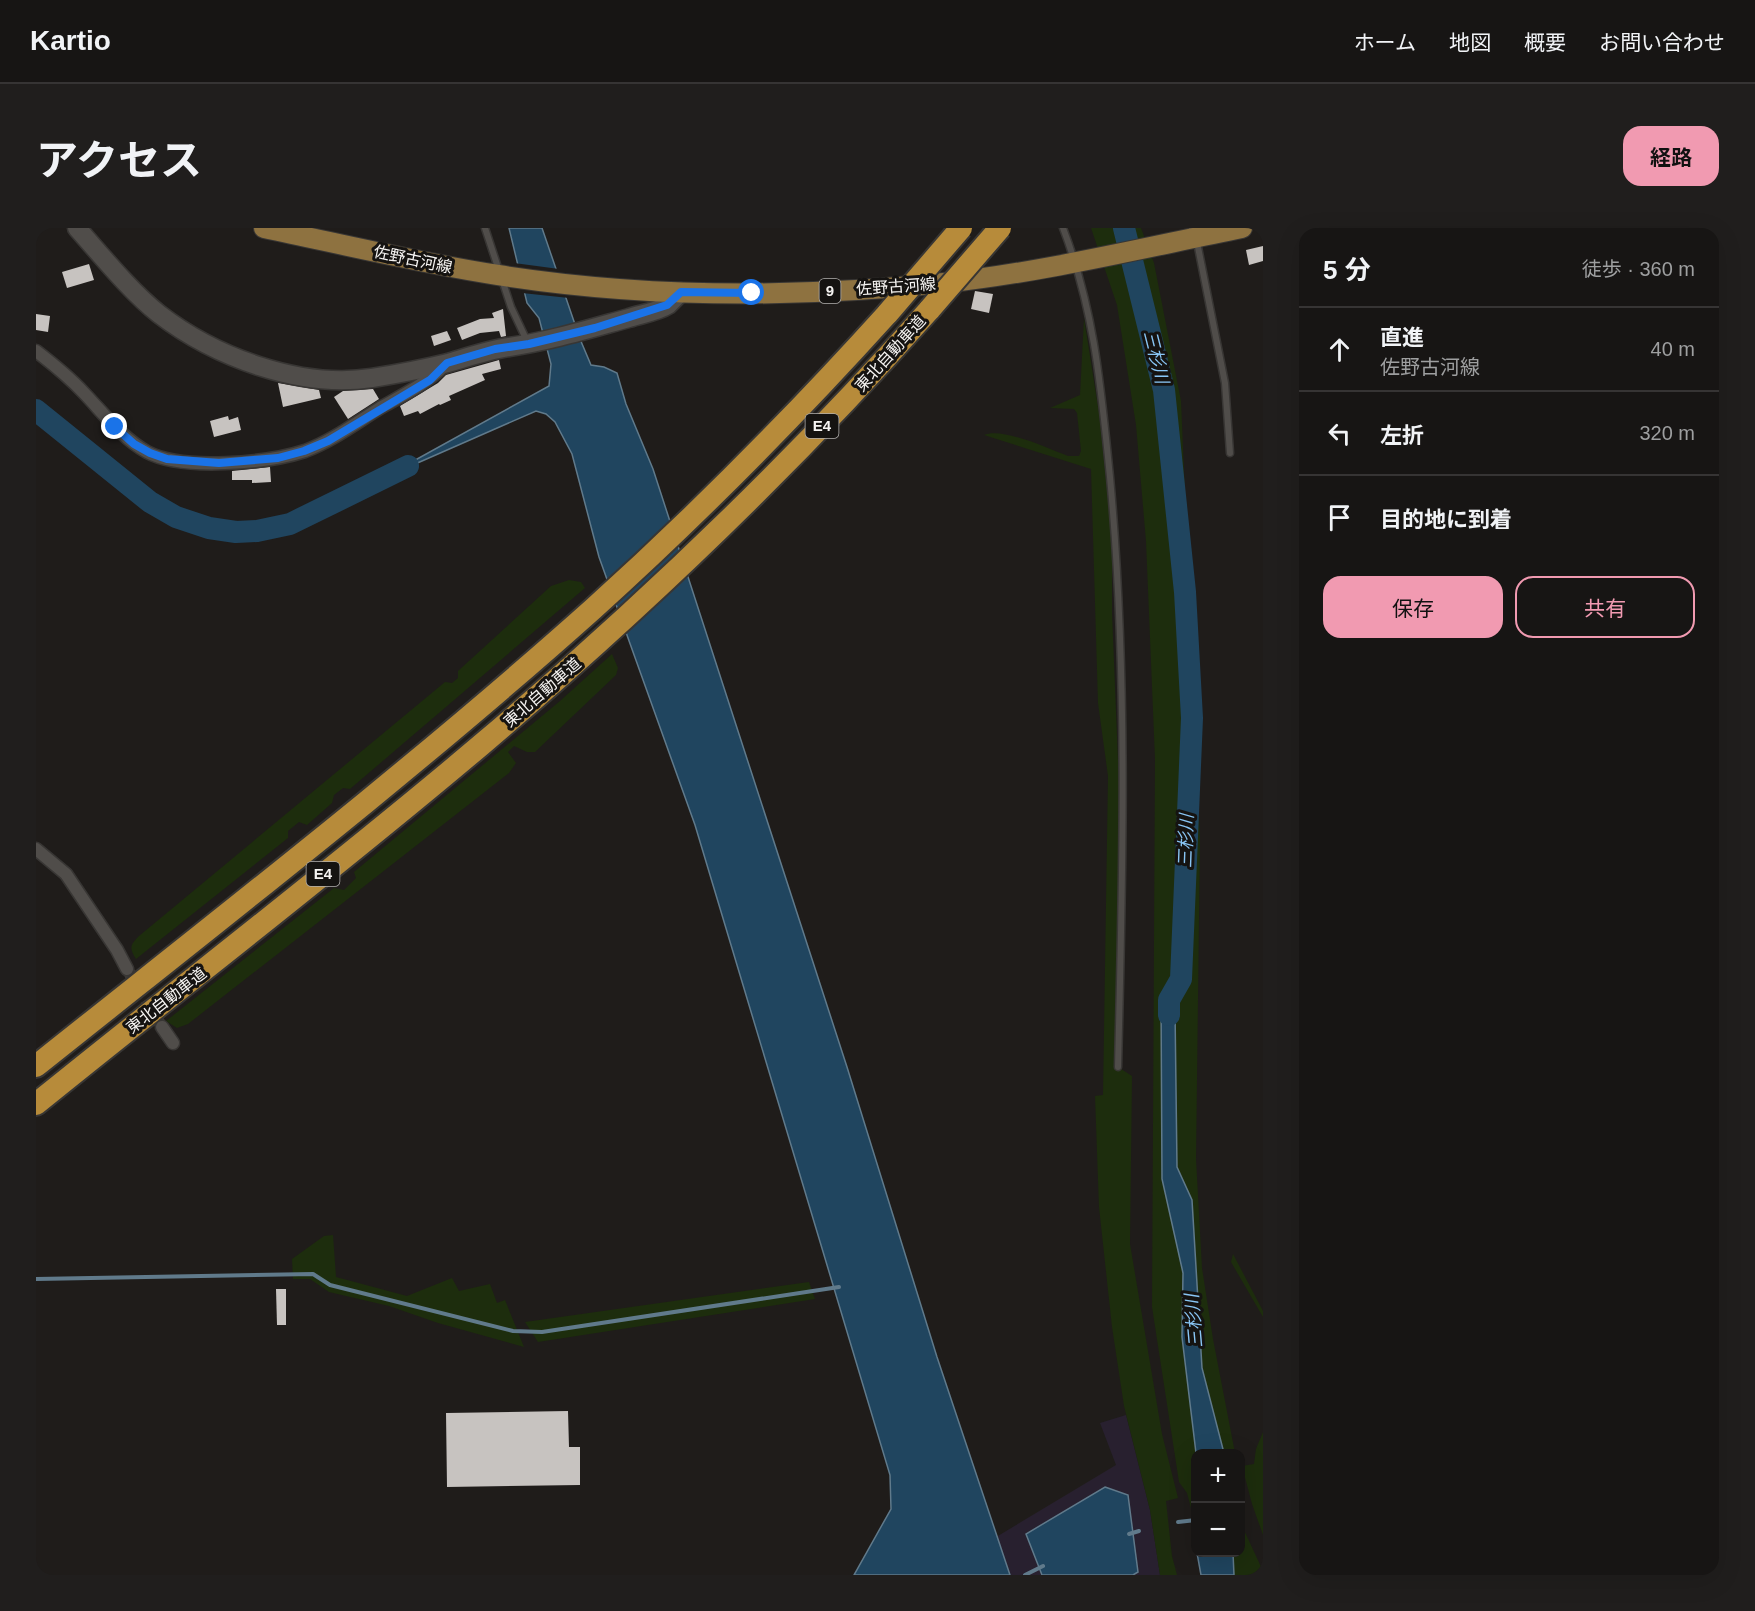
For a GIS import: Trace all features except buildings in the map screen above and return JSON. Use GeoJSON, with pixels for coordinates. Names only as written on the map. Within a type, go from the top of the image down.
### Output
{"type":"FeatureCollection","features":[{"type":"Feature","properties":{"kind":"highway","name":"東北自動車道"},"geometry":{"type":"LineString","coordinates":[[36,1066],[360,807],[461,724],[595,607],[770,439],[888,313],[961,228]]}},
{"type":"Feature","properties":{"kind":"highway","name":"東北自動車道"},"geometry":{"type":"LineString","coordinates":[[36,1104],[230,950],[481,745],[604,637],[710,540],[868,378],[1000,228]]}},
{"type":"Feature","properties":{"kind":"main road","name":"佐野古河線"},"geometry":{"type":"LineString","coordinates":[[264,228],[507,277],[681,292],[827,291],[888,288],[990,277],[1078,261],[1193,234],[1242,228]]}},
{"type":"Feature","properties":{"kind":"street"},"geometry":{"type":"LineString","coordinates":[[77,228],[157,313],[193,338],[230,356],[282,372],[336,380],[369,379],[579,332],[667,305],[681,292]]}},
{"type":"Feature","properties":{"kind":"street"},"geometry":{"type":"LineString","coordinates":[[36,351],[83,392],[134,444],[167,459],[192,462],[251,461],[304,451],[328,441],[430,380],[447,363]]}},
{"type":"Feature","properties":{"kind":"street"},"geometry":{"type":"LineString","coordinates":[[36,849],[66,874],[117,950],[127,969]]}},
{"type":"Feature","properties":{"kind":"street"},"geometry":{"type":"LineString","coordinates":[[162,1027],[173,1043]]}},
{"type":"Feature","properties":{"kind":"lane"},"geometry":{"type":"LineString","coordinates":[[485,228],[507,277],[511,308],[529,344]]}},
{"type":"Feature","properties":{"kind":"lane"},"geometry":{"type":"LineString","coordinates":[[1063,228],[1078,261],[1099,366],[1116,538],[1124,792],[1118,1067]]}},
{"type":"Feature","properties":{"kind":"lane"},"geometry":{"type":"LineString","coordinates":[[1193,234],[1226,382],[1230,453]]}},
{"type":"Feature","properties":{"kind":"shaded area"},"geometry":{"type":"Polygon","coordinates":[[[1126,1415],[1150,1510],[1160,1575],[933,1575],[1116,1465],[1100,1423],[1126,1415]]]}},
{"type":"Feature","properties":{"kind":"green space"},"geometry":{"type":"Polygon","coordinates":[[[1091,228],[1141,228],[1154,263],[1181,401],[1200,840],[1196,1159],[1202,1268],[1234,1449],[1223,1449],[1202,1368],[1192,1200],[1177,1167],[1175,1009],[1177,984],[1161,998],[1162,1179],[1183,1273],[1182,1337],[1196,1440],[1196,1449],[1191,1449],[1191,1508],[1187,1493],[1179,1482],[1152,1307],[1155,759],[1146,541],[1136,425],[1117,305],[1091,228]]]}},
{"type":"Feature","properties":{"kind":"green space"},"geometry":{"type":"Polygon","coordinates":[[[1084,318],[1099,413],[1112,539],[1112,613],[1119,785],[1118,1067],[1132,1076],[1130,1244],[1162,1434],[1178,1498],[1166,1501],[1172,1556],[1177,1575],[1160,1575],[1150,1510],[1124,1406],[1112,1327],[1099,1207],[1095,1096],[1103,1095],[1108,776],[1098,703],[1091,469],[984,435],[992,433],[1014,436],[1068,456],[1079,456],[1081,451],[1077,413],[1074,409],[1050,408],[1080,395],[1084,318]]]}},
{"type":"Feature","properties":{"kind":"green space"},"geometry":{"type":"Polygon","coordinates":[[[569,580],[581,582],[585,588],[350,789],[343,788],[334,795],[332,803],[307,825],[299,822],[288,831],[288,838],[136,959],[132,947],[139,936],[445,682],[452,683],[458,678],[458,671],[551,586],[569,580]]]}},
{"type":"Feature","properties":{"kind":"green space"},"geometry":{"type":"Polygon","coordinates":[[[612,654],[618,668],[616,675],[535,752],[527,752],[514,746],[508,752],[516,763],[509,773],[188,1024],[177,1028],[166,1021],[334,888],[344,890],[356,878],[354,872],[560,701],[612,654]]]}},
{"type":"Feature","properties":{"kind":"green space"},"geometry":{"type":"Polygon","coordinates":[[[333,1235],[336,1277],[407,1296],[452,1278],[459,1291],[490,1284],[497,1303],[505,1300],[524,1347],[438,1323],[389,1306],[329,1292],[310,1279],[293,1279],[292,1259],[324,1236],[333,1235]]]}},
{"type":"Feature","properties":{"kind":"green space"},"geometry":{"type":"Polygon","coordinates":[[[1233,1254],[1263,1311],[1263,1317],[1231,1262],[1233,1254]]]}},
{"type":"Feature","properties":{"kind":"green space"},"geometry":{"type":"Polygon","coordinates":[[[809,1282],[815,1299],[538,1342],[525,1322],[809,1282]]]}},
{"type":"Feature","properties":{"kind":"green space"},"geometry":{"type":"Polygon","coordinates":[[[1263,1432],[1263,1535],[1245,1477],[1245,1466],[1254,1464],[1256,1449],[1263,1432]]]}},
{"type":"Feature","properties":{"kind":"green space"},"geometry":{"type":"Polygon","coordinates":[[[1245,1532],[1263,1575],[1234,1575],[1233,1557],[1245,1557],[1245,1532]]]}},
{"type":"Feature","properties":{"kind":"water"},"geometry":{"type":"Polygon","coordinates":[[[509,228],[542,228],[591,365],[604,367],[617,373],[626,404],[653,469],[847,1067],[937,1357],[1010,1575],[854,1575],[891,1509],[890,1475],[695,825],[599,557],[572,454],[555,422],[546,414],[536,411],[381,479],[549,386],[551,364],[539,318],[527,303],[509,228]]]}},
{"type":"Feature","properties":{"kind":"water"},"geometry":{"type":"Polygon","coordinates":[[[1174,978],[1177,984],[1175,1009],[1177,1167],[1192,1200],[1202,1368],[1223,1449],[1196,1449],[1182,1337],[1183,1273],[1162,1179],[1161,998],[1174,978]]]}},
{"type":"Feature","properties":{"kind":"water"},"geometry":{"type":"Polygon","coordinates":[[[1105,1487],[1128,1495],[1138,1572],[1133,1575],[1042,1575],[1026,1534],[1105,1487]]]}},
{"type":"Feature","properties":{"kind":"water"},"geometry":{"type":"Polygon","coordinates":[[[1198,1557],[1233,1557],[1234,1575],[1201,1575],[1198,1557]]]}},
{"type":"Feature","properties":{"kind":"pier"},"geometry":{"type":"Polygon","coordinates":[[[514,263],[559,269],[569,298],[522,293],[514,263]]]}},
{"type":"Feature","properties":{"kind":"waterway","name":"三杉川"},"geometry":{"type":"LineString","coordinates":[[1124,228],[1164,390],[1185,592],[1192,718],[1181,979],[1169,1000],[1169,1015]]}},
{"type":"Feature","properties":{"kind":"waterway"},"geometry":{"type":"LineString","coordinates":[[36,410],[150,502],[176,517],[209,528],[236,532],[257,531],[290,524],[408,466]]}},
{"type":"Feature","properties":{"kind":"waterway"},"geometry":{"type":"LineString","coordinates":[[36,1279],[313,1274],[330,1285],[513,1331],[542,1332],[839,1287]]}},
{"type":"Feature","properties":{"kind":"waterway"},"geometry":{"type":"LineString","coordinates":[[1178,1522],[1191,1521]]}},
{"type":"Feature","properties":{"kind":"waterway"},"geometry":{"type":"LineString","coordinates":[[1129,1534],[1139,1531]]}},
{"type":"Feature","properties":{"kind":"waterway"},"geometry":{"type":"LineString","coordinates":[[1025,1575],[1043,1566]]}},
{"type":"Feature","properties":{"kind":"tunnel"},"geometry":{"type":"LineString","coordinates":[[127,969],[162,1027]]}},
{"type":"Feature","properties":{"kind":"route"},"geometry":{"type":"LineString","coordinates":[[115,427],[134,444],[167,459],[219,463],[278,458],[328,441],[430,380],[447,363],[495,349],[529,344],[595,328],[667,305],[681,292],[752,293]]}}]}
